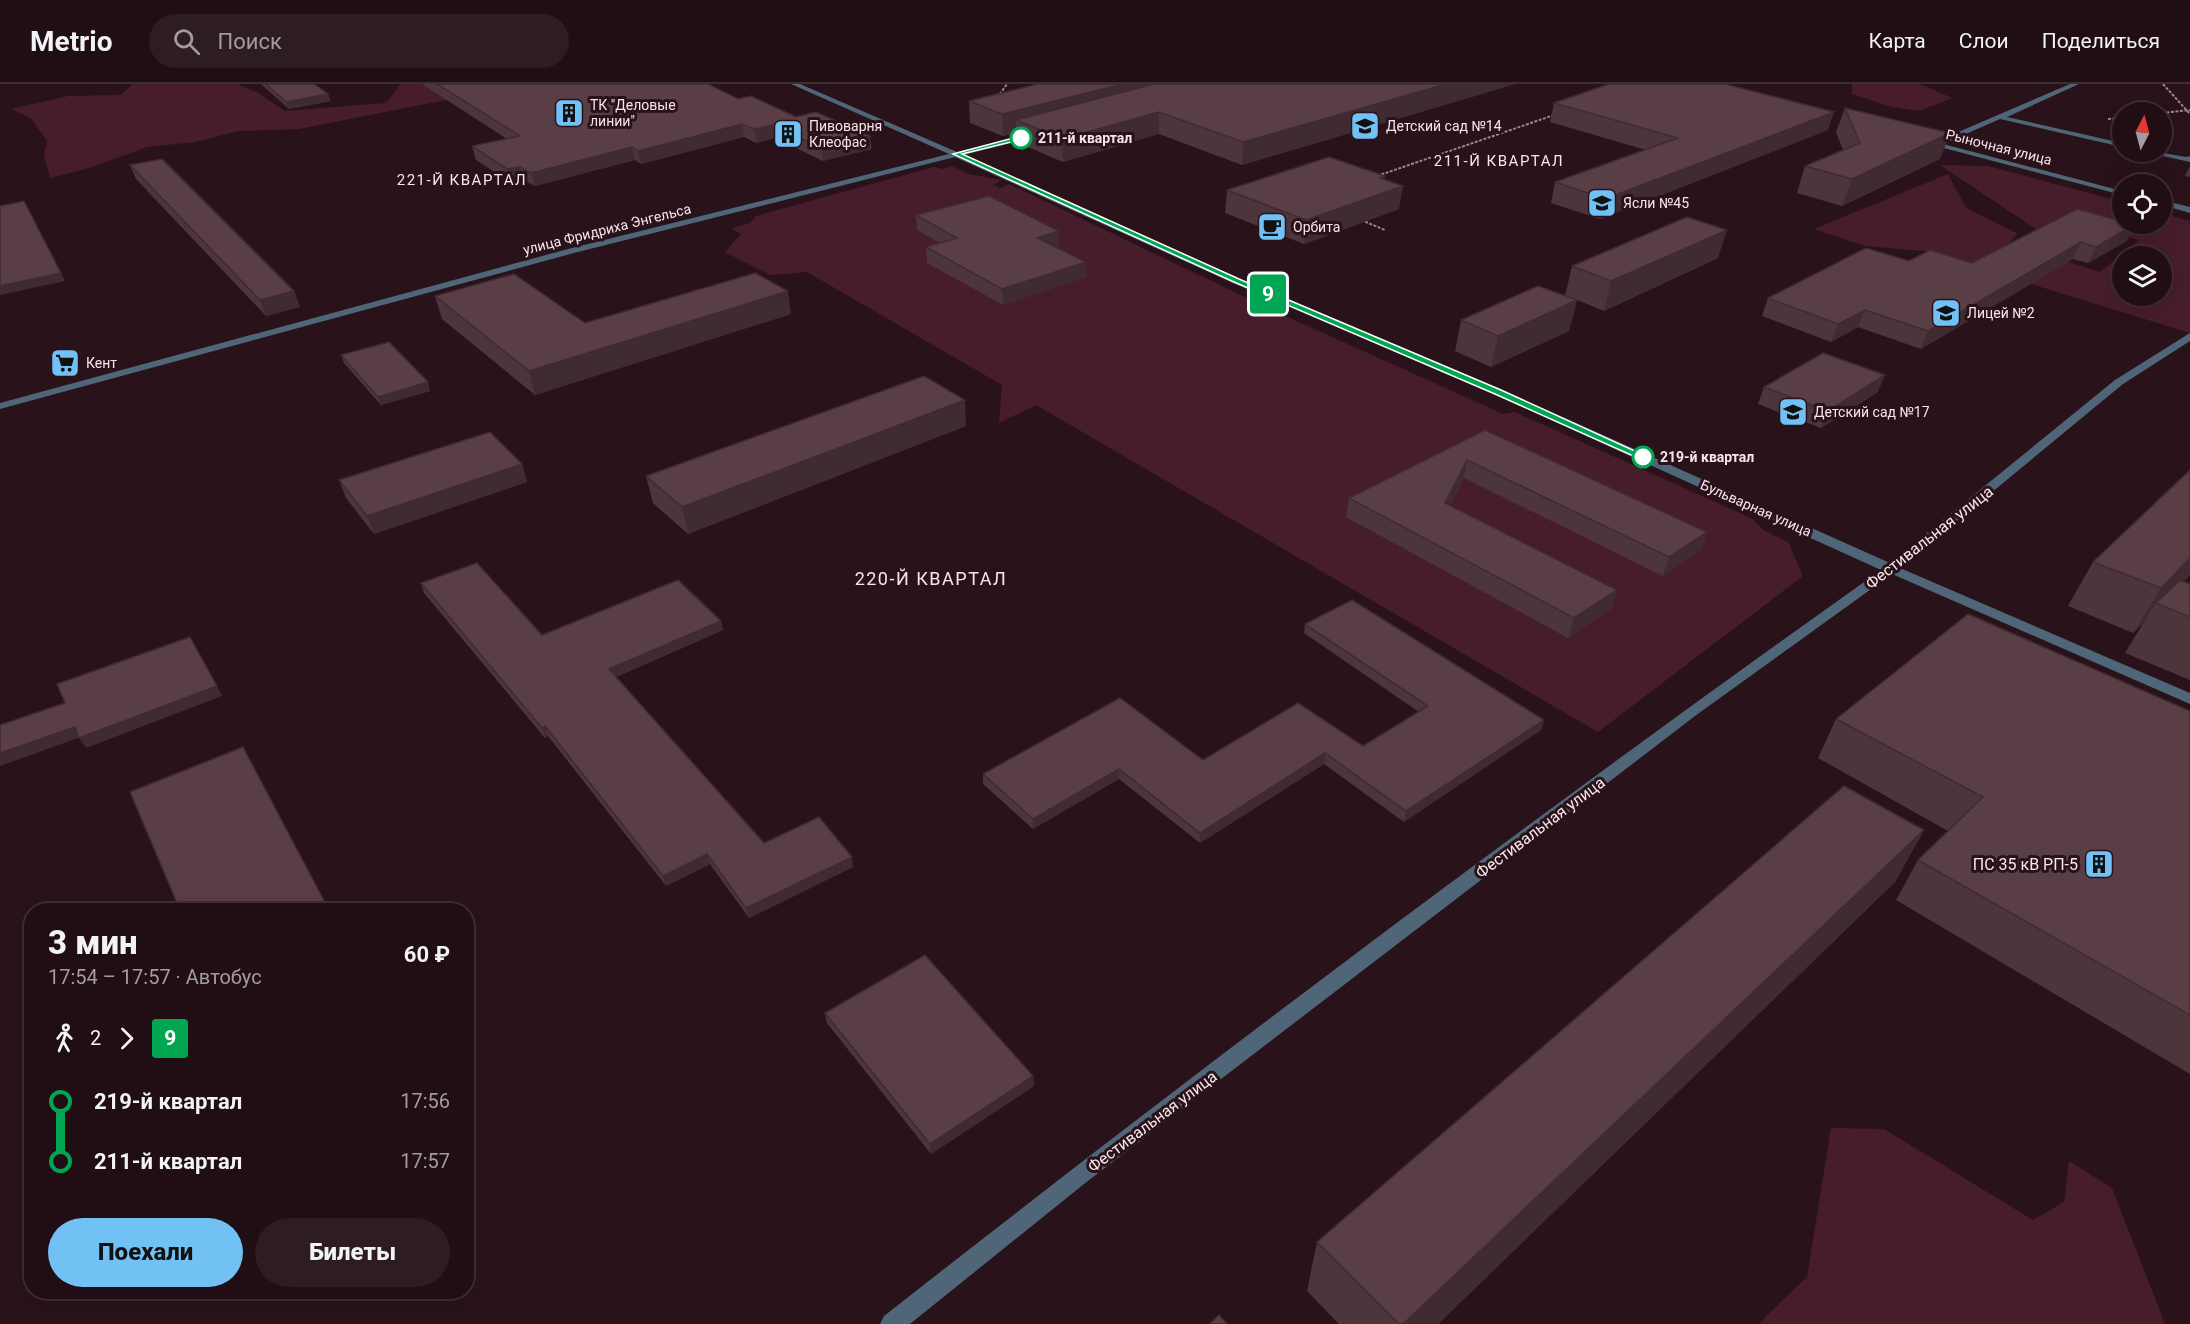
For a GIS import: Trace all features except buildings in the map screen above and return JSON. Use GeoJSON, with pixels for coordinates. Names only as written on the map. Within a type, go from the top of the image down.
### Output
{"type":"FeatureCollection","features":[{"type":"Feature","properties":{"kind":"street","name":"Бульварная улица"},"geometry":{"type":"LineString","coordinates":[[794,84],[956,154],[1236,281],[1498,392],[1891,569],[2190,699]]}},
{"type":"Feature","properties":{"kind":"street"},"geometry":{"type":"LineString","coordinates":[[1935,145],[2076,84]]}},
{"type":"Feature","properties":{"kind":"street"},"geometry":{"type":"LineString","coordinates":[[1998,117],[2112,143]]}},
{"type":"Feature","properties":{"kind":"street","name":"улица Фридриха Энгельса"},"geometry":{"type":"LineString","coordinates":[[0,406],[571,251],[1048,131]]}},
{"type":"Feature","properties":{"kind":"street","name":"Рыночная улица"},"geometry":{"type":"LineString","coordinates":[[1912,139],[2112,190]]}},
{"type":"Feature","properties":{"kind":"street"},"geometry":{"type":"LineString","coordinates":[[2172,157],[2187,160],[2190,158]]}},
{"type":"Feature","properties":{"kind":"street"},"geometry":{"type":"LineString","coordinates":[[2172,206],[2190,210]]}},
{"type":"Feature","properties":{"kind":"street","name":"Фестивальная улица"},"geometry":{"type":"LineString","coordinates":[[892,1324],[1077,1177],[1633,756],[1891,569],[2119,382],[2190,336]]}},
{"type":"Feature","properties":{"kind":"path"},"geometry":{"type":"LineString","coordinates":[[995,100],[1007,84]]}},
{"type":"Feature","properties":{"kind":"path"},"geometry":{"type":"LineString","coordinates":[[2163,84],[2190,114]]}},
{"type":"Feature","properties":{"kind":"path"},"geometry":{"type":"LineString","coordinates":[[2172,112],[2188,111]]}},
{"type":"Feature","properties":{"kind":"path"},"geometry":{"type":"LineString","coordinates":[[1371,178],[1558,113]]}},
{"type":"Feature","properties":{"kind":"path"},"geometry":{"type":"LineString","coordinates":[[1354,217],[1385,230]]}},
{"type":"Feature","properties":{"kind":"shaded area"},"geometry":{"type":"Polygon","coordinates":[[[133,84],[238,84],[260,94],[285,111],[386,103],[401,84],[527,84],[299,129],[238,131],[195,142],[147,147],[93,167],[50,178],[44,155],[47,141],[31,118],[11,109],[68,96],[121,95],[133,84]]]}},
{"type":"Feature","properties":{"kind":"shaded area"},"geometry":{"type":"Polygon","coordinates":[[[1852,84],[1920,84],[1952,98],[1919,111],[1892,107],[1852,94],[1852,84]]]}},
{"type":"Feature","properties":{"kind":"shaded area"},"geometry":{"type":"Polygon","coordinates":[[[1940,165],[1988,166],[2112,199],[2112,232],[2069,220],[2039,231],[1940,165]]]}},
{"type":"Feature","properties":{"kind":"shaded area"},"geometry":{"type":"Polygon","coordinates":[[[952,166],[968,174],[1002,180],[993,185],[1001,188],[1009,184],[1270,309],[1503,414],[1515,412],[1753,519],[1763,530],[1788,542],[1803,576],[1598,732],[1036,405],[999,423],[1002,385],[807,272],[770,275],[725,252],[741,234],[731,228],[750,223],[756,216],[934,167],[942,169],[952,166]]]}},
{"type":"Feature","properties":{"kind":"shaded area"},"geometry":{"type":"Polygon","coordinates":[[[1948,174],[1966,208],[2017,233],[2010,243],[2100,272],[2112,262],[2112,306],[2172,306],[2172,246],[2132,246],[2139,240],[2118,234],[2172,234],[2172,216],[2190,221],[2190,333],[1924,251],[1865,246],[1814,229],[1948,174]]]}},
{"type":"Feature","properties":{"kind":"shaded area"},"geometry":{"type":"Polygon","coordinates":[[[1831,1128],[1884,1129],[2033,1220],[2064,1202],[2069,1161],[2112,1188],[2165,1324],[1758,1324],[1807,1277],[1831,1128]]]}},
{"type":"Feature","properties":{"kind":"bus line","name":"9"},"geometry":{"type":"LineString","coordinates":[[1021,138],[956,154],[1236,281],[1498,392],[1643,457]]}},
{"type":"Feature","properties":{"kind":"place","name":"ТК \"Деловые линии\""},"geometry":{"type":"Point","coordinates":[569,113]}},
{"type":"Feature","properties":{"kind":"place","name":"Детский сад №14"},"geometry":{"type":"Point","coordinates":[1365,126]}},
{"type":"Feature","properties":{"kind":"place","name":"Пивоварня Клеофас"},"geometry":{"type":"Point","coordinates":[788,134]}},
{"type":"Feature","properties":{"kind":"place","name":"211-й квартал"},"geometry":{"type":"Point","coordinates":[1021,138]}},
{"type":"Feature","properties":{"kind":"place","name":"Ясли №45"},"geometry":{"type":"Point","coordinates":[1602,203]}},
{"type":"Feature","properties":{"kind":"place","name":"Орбита"},"geometry":{"type":"Point","coordinates":[1272,227]}},
{"type":"Feature","properties":{"kind":"place","name":"Лицей №2"},"geometry":{"type":"Point","coordinates":[1946,313]}},
{"type":"Feature","properties":{"kind":"place","name":"Кент"},"geometry":{"type":"Point","coordinates":[65,363]}},
{"type":"Feature","properties":{"kind":"place","name":"Детский сад №17"},"geometry":{"type":"Point","coordinates":[1793,412]}},
{"type":"Feature","properties":{"kind":"place","name":"219-й квартал"},"geometry":{"type":"Point","coordinates":[1643,457]}},
{"type":"Feature","properties":{"kind":"place","name":"ПС 35 кВ РП-5"},"geometry":{"type":"Point","coordinates":[2099,864]}},
{"type":"Feature","properties":{"kind":"district","name":"211-Й КВАРТАЛ"},"geometry":{"type":"Point","coordinates":[1499,161]}},
{"type":"Feature","properties":{"kind":"district","name":"221-Й КВАРТАЛ"},"geometry":{"type":"Point","coordinates":[462,180]}},
{"type":"Feature","properties":{"kind":"district","name":"220-Й КВАРТАЛ"},"geometry":{"type":"Point","coordinates":[931,579]}}]}
